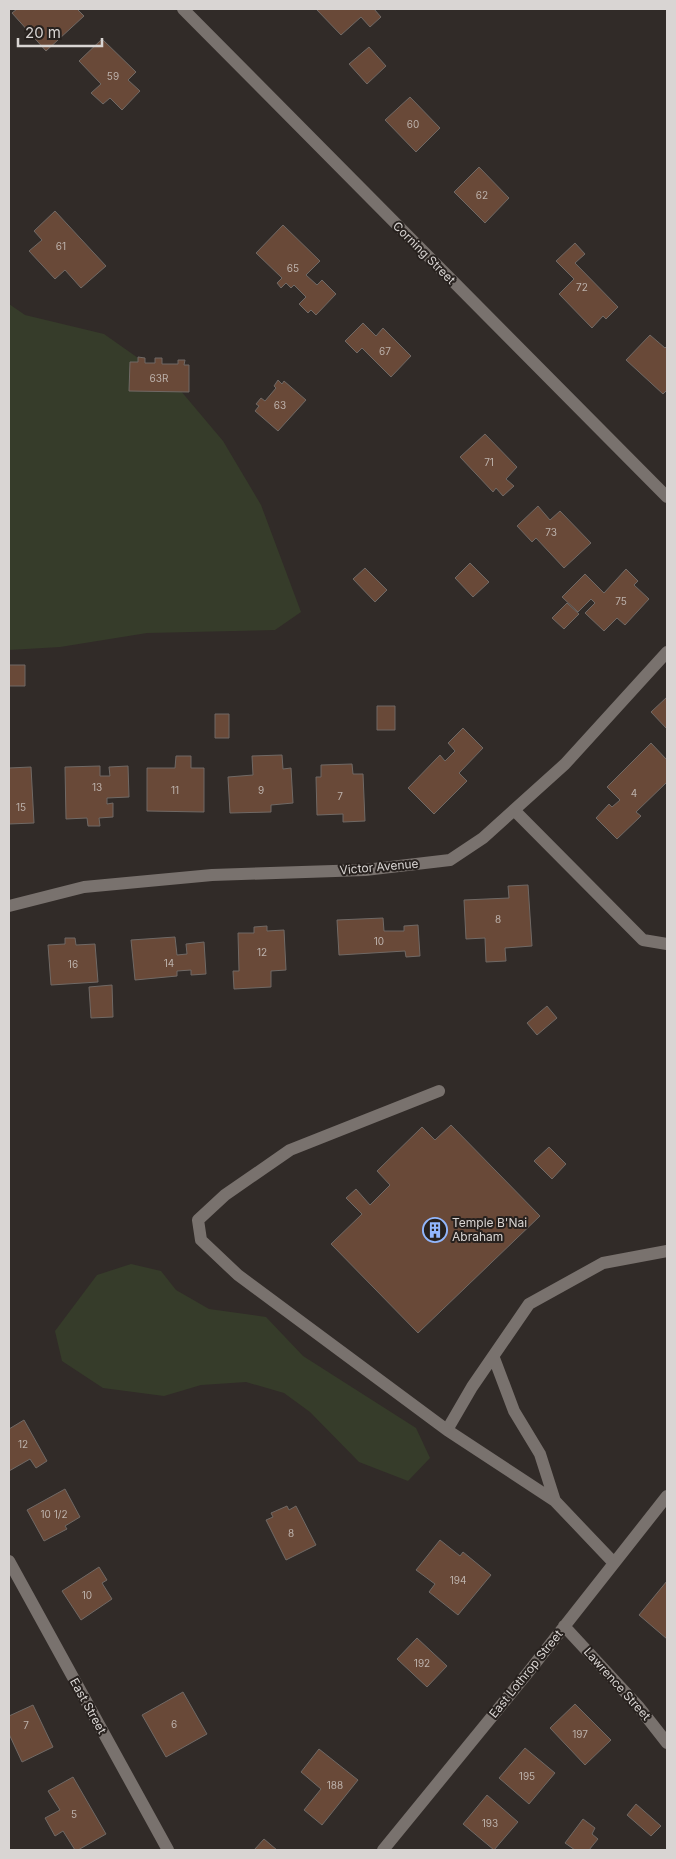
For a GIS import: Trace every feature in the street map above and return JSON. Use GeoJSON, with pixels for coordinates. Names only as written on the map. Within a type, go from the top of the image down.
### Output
{"type":"FeatureCollection","features":[{"type":"Feature","properties":{"kind":"street","name":"Corning Street"},"geometry":{"type":"LineString","coordinates":[[183,9],[666,492]]}},
{"type":"Feature","properties":{"kind":"street","name":"Victor Avenue"},"geometry":{"type":"LineString","coordinates":[[9,906],[84,887],[212,876],[365,870],[450,860],[483,838],[564,764],[667,652]]}},
{"type":"Feature","properties":{"kind":"street"},"geometry":{"type":"LineString","coordinates":[[514,810],[643,940],[667,944]]}},
{"type":"Feature","properties":{"kind":"street"},"geometry":{"type":"LineString","coordinates":[[439,1091],[290,1150],[225,1195],[198,1220],[201,1240],[238,1275],[447,1430],[555,1501],[614,1563]]}},
{"type":"Feature","properties":{"kind":"street"},"geometry":{"type":"LineString","coordinates":[[447,1430],[472,1387],[494,1358],[529,1304],[603,1263],[667,1251]]}},
{"type":"Feature","properties":{"kind":"street"},"geometry":{"type":"LineString","coordinates":[[494,1358],[514,1411],[540,1454],[555,1501]]}},
{"type":"Feature","properties":{"kind":"street","name":"East Lothrop Street"},"geometry":{"type":"LineString","coordinates":[[383,1850],[667,1496]]}},
{"type":"Feature","properties":{"kind":"street","name":"East Street"},"geometry":{"type":"LineString","coordinates":[[9,1561],[168,1850]]}},
{"type":"Feature","properties":{"kind":"street","name":"Lawrence Street"},"geometry":{"type":"LineString","coordinates":[[564,1626],[638,1706],[667,1743]]}},
{"type":"Feature","properties":{"kind":"green space"},"geometry":{"type":"Polygon","coordinates":[[[9,304],[25,315],[104,334],[175,384],[223,441],[261,505],[301,612],[275,630],[147,633],[60,647],[9,650],[9,304]]]}},
{"type":"Feature","properties":{"kind":"green space"},"geometry":{"type":"Polygon","coordinates":[[[131,1264],[161,1271],[176,1290],[209,1309],[266,1317],[303,1356],[416,1428],[430,1458],[408,1481],[359,1462],[310,1412],[284,1393],[246,1382],[201,1385],[164,1396],[103,1388],[62,1361],[55,1331],[97,1275],[131,1264]]]}},
{"type":"Feature","properties":{"kind":"building"},"geometry":{"type":"Polygon","coordinates":[[[17,9],[77,9],[84,16],[46,51],[12,13],[17,9]]]}},
{"type":"Feature","properties":{"kind":"building"},"geometry":{"type":"Polygon","coordinates":[[[316,9],[374,9],[381,17],[370,27],[361,17],[341,35],[316,9]]]}},
{"type":"Feature","properties":{"kind":"building"},"geometry":{"type":"Polygon","coordinates":[[[102,39],[136,72],[128,80],[140,91],[122,110],[110,98],[103,104],[91,93],[101,84],[79,61],[102,39]]]}},
{"type":"Feature","properties":{"kind":"building"},"geometry":{"type":"Polygon","coordinates":[[[369,47],[386,66],[367,84],[349,64],[369,47]]]}},
{"type":"Feature","properties":{"kind":"building"},"geometry":{"type":"Polygon","coordinates":[[[410,97],[440,128],[416,152],[385,120],[410,97]]]}},
{"type":"Feature","properties":{"kind":"building"},"geometry":{"type":"Polygon","coordinates":[[[479,167],[509,198],[485,223],[454,192],[479,167]]]}},
{"type":"Feature","properties":{"kind":"building"},"geometry":{"type":"Polygon","coordinates":[[[55,211],[106,266],[81,288],[65,270],[55,279],[29,251],[42,240],[34,231],[55,211]]]}},
{"type":"Feature","properties":{"kind":"building"},"geometry":{"type":"Polygon","coordinates":[[[283,225],[320,261],[306,275],[317,285],[322,280],[336,294],[316,315],[311,310],[308,313],[299,304],[306,297],[294,285],[291,288],[286,283],[281,288],[277,283],[282,278],[256,253],[283,225]]]}},
{"type":"Feature","properties":{"kind":"building"},"geometry":{"type":"Polygon","coordinates":[[[575,243],[585,254],[575,263],[618,307],[606,319],[603,316],[592,328],[559,294],[574,279],[556,261],[575,243]]]}},
{"type":"Feature","properties":{"kind":"building"},"geometry":{"type":"Polygon","coordinates":[[[363,323],[376,336],[383,328],[411,356],[391,377],[362,348],[357,353],[345,341],[363,323]]]}},
{"type":"Feature","properties":{"kind":"building"},"geometry":{"type":"Polygon","coordinates":[[[650,335],[665,348],[667,346],[667,390],[663,394],[626,360],[650,335]]]}},
{"type":"Feature","properties":{"kind":"building"},"geometry":{"type":"Polygon","coordinates":[[[138,357],[145,358],[145,363],[155,363],[155,358],[162,358],[162,364],[178,364],[178,360],[185,360],[184,365],[189,365],[189,392],[129,391],[130,362],[138,362],[138,357]]]}},
{"type":"Feature","properties":{"kind":"building"},"geometry":{"type":"Polygon","coordinates":[[[278,380],[282,384],[284,381],[306,400],[278,431],[255,411],[259,406],[256,404],[261,398],[265,401],[276,388],[274,386],[278,380]]]}},
{"type":"Feature","properties":{"kind":"building"},"geometry":{"type":"Polygon","coordinates":[[[485,434],[517,467],[506,479],[514,486],[503,496],[496,488],[493,492],[460,457],[485,434]]]}},
{"type":"Feature","properties":{"kind":"building"},"geometry":{"type":"Polygon","coordinates":[[[538,506],[550,520],[560,511],[591,543],[564,568],[536,538],[532,542],[517,526],[538,506]]]}},
{"type":"Feature","properties":{"kind":"building"},"geometry":{"type":"Polygon","coordinates":[[[470,563],[489,582],[473,597],[455,578],[470,563]]]}},
{"type":"Feature","properties":{"kind":"building"},"geometry":{"type":"Polygon","coordinates":[[[365,568],[387,590],[375,602],[353,579],[365,568]]]}},
{"type":"Feature","properties":{"kind":"building"},"geometry":{"type":"Polygon","coordinates":[[[626,569],[638,581],[634,585],[649,599],[625,625],[617,618],[604,631],[585,613],[595,603],[591,599],[578,612],[562,597],[585,574],[604,593],[626,569]]]}},
{"type":"Feature","properties":{"kind":"building"},"geometry":{"type":"Polygon","coordinates":[[[567,603],[579,614],[564,629],[552,618],[567,603]]]}},
{"type":"Feature","properties":{"kind":"building"},"geometry":{"type":"Polygon","coordinates":[[[9,665],[25,665],[25,686],[9,686],[9,665]]]}},
{"type":"Feature","properties":{"kind":"building"},"geometry":{"type":"Polygon","coordinates":[[[667,697],[667,729],[651,712],[667,697]]]}},
{"type":"Feature","properties":{"kind":"building"},"geometry":{"type":"Polygon","coordinates":[[[377,706],[395,706],[395,730],[377,730],[377,706]]]}},
{"type":"Feature","properties":{"kind":"building"},"geometry":{"type":"Polygon","coordinates":[[[215,714],[229,714],[229,738],[215,738],[215,714]]]}},
{"type":"Feature","properties":{"kind":"building"},"geometry":{"type":"Polygon","coordinates":[[[463,728],[483,748],[459,773],[467,781],[434,814],[408,788],[440,755],[445,761],[455,751],[448,743],[463,728]]]}},
{"type":"Feature","properties":{"kind":"building"},"geometry":{"type":"Polygon","coordinates":[[[651,743],[667,760],[667,782],[636,812],[641,816],[617,839],[596,818],[609,804],[612,807],[620,800],[607,787],[651,743]]]}},
{"type":"Feature","properties":{"kind":"building"},"geometry":{"type":"Polygon","coordinates":[[[282,755],[283,769],[291,768],[293,803],[271,805],[271,812],[230,813],[228,777],[253,775],[252,756],[282,755]]]}},
{"type":"Feature","properties":{"kind":"building"},"geometry":{"type":"Polygon","coordinates":[[[176,756],[191,756],[191,768],[204,768],[204,812],[147,811],[147,768],[175,768],[176,756]]]}},
{"type":"Feature","properties":{"kind":"building"},"geometry":{"type":"Polygon","coordinates":[[[352,764],[353,774],[363,774],[365,821],[343,822],[343,814],[317,815],[316,777],[321,777],[321,765],[352,764]]]}},
{"type":"Feature","properties":{"kind":"building"},"geometry":{"type":"Polygon","coordinates":[[[100,766],[100,776],[110,776],[109,767],[128,766],[129,797],[107,798],[107,804],[113,803],[113,817],[99,818],[100,826],[88,826],[87,818],[66,819],[65,767],[100,766]]]}},
{"type":"Feature","properties":{"kind":"building"},"geometry":{"type":"Polygon","coordinates":[[[31,767],[34,823],[9,824],[9,768],[31,767]]]}},
{"type":"Feature","properties":{"kind":"building"},"geometry":{"type":"Polygon","coordinates":[[[528,885],[532,946],[505,948],[506,961],[486,962],[485,938],[466,939],[464,900],[509,898],[508,886],[528,885]]]}},
{"type":"Feature","properties":{"kind":"building"},"geometry":{"type":"Polygon","coordinates":[[[383,918],[384,931],[404,931],[404,926],[418,925],[420,956],[406,957],[405,951],[339,955],[337,920],[383,918]]]}},
{"type":"Feature","properties":{"kind":"building"},"geometry":{"type":"Polygon","coordinates":[[[267,926],[267,931],[284,930],[286,970],[271,971],[271,987],[234,989],[233,971],[239,971],[238,933],[254,933],[254,927],[267,926]]]}},
{"type":"Feature","properties":{"kind":"building"},"geometry":{"type":"Polygon","coordinates":[[[175,937],[177,955],[187,954],[186,944],[204,942],[206,974],[191,975],[191,970],[177,971],[177,976],[135,980],[131,940],[175,937]]]}},
{"type":"Feature","properties":{"kind":"building"},"geometry":{"type":"Polygon","coordinates":[[[65,938],[75,938],[76,945],[95,944],[98,982],[51,985],[48,945],[65,944],[65,938]]]}},
{"type":"Feature","properties":{"kind":"building"},"geometry":{"type":"Polygon","coordinates":[[[112,985],[113,1017],[91,1018],[89,987],[112,985]]]}},
{"type":"Feature","properties":{"kind":"building"},"geometry":{"type":"Polygon","coordinates":[[[547,1006],[557,1018],[537,1035],[527,1023],[547,1006]]]}},
{"type":"Feature","properties":{"kind":"building","name":"Temple B'Nai Abraham"},"geometry":{"type":"Polygon","coordinates":[[[451,1125],[540,1216],[418,1333],[331,1244],[362,1214],[346,1198],[356,1189],[370,1205],[390,1185],[377,1171],[422,1127],[435,1140],[451,1125]]]}},
{"type":"Feature","properties":{"kind":"building"},"geometry":{"type":"Polygon","coordinates":[[[549,1147],[566,1164],[552,1179],[534,1161],[549,1147]]]}},
{"type":"Feature","properties":{"kind":"building"},"geometry":{"type":"Polygon","coordinates":[[[24,1420],[47,1461],[36,1468],[30,1459],[9,1471],[9,1429],[24,1420]]]}},
{"type":"Feature","properties":{"kind":"building"},"geometry":{"type":"Polygon","coordinates":[[[65,1489],[80,1517],[65,1526],[67,1529],[44,1541],[27,1510],[65,1489]]]}},
{"type":"Feature","properties":{"kind":"building"},"geometry":{"type":"Polygon","coordinates":[[[287,1506],[289,1510],[296,1506],[316,1545],[286,1560],[266,1520],[273,1517],[271,1513],[287,1506]]]}},
{"type":"Feature","properties":{"kind":"building"},"geometry":{"type":"Polygon","coordinates":[[[440,1540],[460,1556],[463,1552],[491,1575],[458,1615],[429,1592],[435,1584],[416,1570],[440,1540]]]}},
{"type":"Feature","properties":{"kind":"building"},"geometry":{"type":"Polygon","coordinates":[[[99,1567],[107,1580],[102,1583],[112,1599],[81,1620],[62,1591],[99,1567]]]}},
{"type":"Feature","properties":{"kind":"building"},"geometry":{"type":"Polygon","coordinates":[[[667,1581],[667,1639],[639,1615],[667,1581]]]}},
{"type":"Feature","properties":{"kind":"building"},"geometry":{"type":"Polygon","coordinates":[[[417,1638],[447,1666],[427,1687],[397,1659],[417,1638]]]}},
{"type":"Feature","properties":{"kind":"building"},"geometry":{"type":"Polygon","coordinates":[[[183,1692],[207,1734],[166,1757],[142,1715],[183,1692]]]}},
{"type":"Feature","properties":{"kind":"building"},"geometry":{"type":"Polygon","coordinates":[[[575,1704],[611,1740],[585,1765],[550,1728],[575,1704]]]}},
{"type":"Feature","properties":{"kind":"building"},"geometry":{"type":"Polygon","coordinates":[[[33,1705],[53,1747],[22,1762],[9,1734],[9,1716],[33,1705]]]}},
{"type":"Feature","properties":{"kind":"building"},"geometry":{"type":"Polygon","coordinates":[[[525,1748],[555,1773],[529,1804],[499,1778],[525,1748]]]}},
{"type":"Feature","properties":{"kind":"building"},"geometry":{"type":"Polygon","coordinates":[[[319,1749],[358,1780],[322,1825],[304,1810],[321,1789],[301,1772],[319,1749]]]}},
{"type":"Feature","properties":{"kind":"building"},"geometry":{"type":"Polygon","coordinates":[[[73,1777],[106,1834],[78,1850],[75,1850],[63,1831],[55,1836],[45,1818],[60,1810],[48,1791],[73,1777]]]}},
{"type":"Feature","properties":{"kind":"building"},"geometry":{"type":"Polygon","coordinates":[[[487,1795],[518,1822],[494,1850],[463,1824],[487,1795]]]}},
{"type":"Feature","properties":{"kind":"building"},"geometry":{"type":"Polygon","coordinates":[[[636,1804],[661,1826],[651,1836],[627,1815],[636,1804]]]}},
{"type":"Feature","properties":{"kind":"building"},"geometry":{"type":"Polygon","coordinates":[[[583,1819],[595,1828],[592,1834],[598,1839],[589,1850],[575,1850],[565,1843],[583,1819]]]}},
{"type":"Feature","properties":{"kind":"building"},"geometry":{"type":"Polygon","coordinates":[[[264,1839],[277,1850],[254,1850],[264,1839]]]}},
{"type":"Feature","properties":{"kind":"place","name":"Temple B'Nai Abraham"},"geometry":{"type":"Point","coordinates":[435,1230]}}]}
